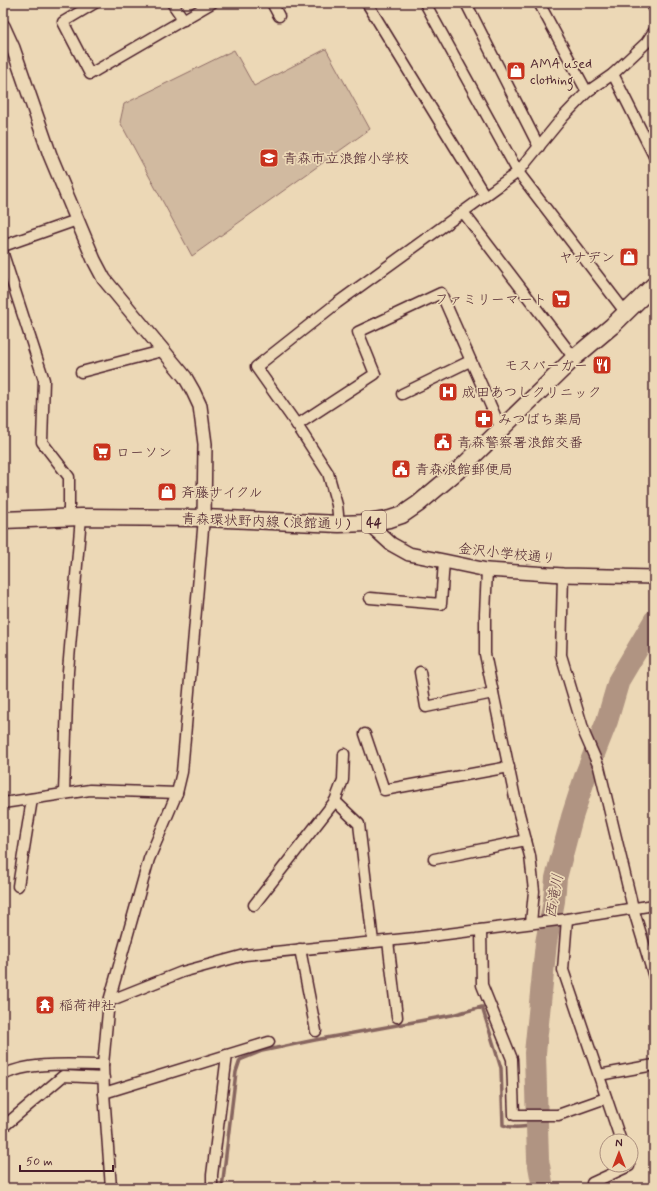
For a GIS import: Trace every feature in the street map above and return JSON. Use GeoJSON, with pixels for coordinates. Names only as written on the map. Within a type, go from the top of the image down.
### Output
{"type":"FeatureCollection","features":[{"type":"Feature","properties":{"kind":"main road","name":"青森環状野内線 (浪館通り)"},"geometry":{"type":"LineString","coordinates":[[3,520],[75,517],[204,518],[339,524],[368,523],[390,520],[402,515],[418,504],[462,467],[574,358],[626,313],[654,285]]}},
{"type":"Feature","properties":{"kind":"street"},"geometry":{"type":"LineString","coordinates":[[95,3],[63,22],[90,74],[212,3]]}},
{"type":"Feature","properties":{"kind":"street"},"geometry":{"type":"LineString","coordinates":[[172,3],[184,20]]}},
{"type":"Feature","properties":{"kind":"street"},"geometry":{"type":"LineString","coordinates":[[272,3],[279,16]]}},
{"type":"Feature","properties":{"kind":"street"},"geometry":{"type":"LineString","coordinates":[[368,3],[485,196]]}},
{"type":"Feature","properties":{"kind":"street"},"geometry":{"type":"LineString","coordinates":[[425,3],[518,172],[626,313]]}},
{"type":"Feature","properties":{"kind":"street"},"geometry":{"type":"LineString","coordinates":[[466,3],[539,147]]}},
{"type":"Feature","properties":{"kind":"street"},"geometry":{"type":"LineString","coordinates":[[539,3],[587,92]]}},
{"type":"Feature","properties":{"kind":"street"},"geometry":{"type":"LineString","coordinates":[[651,3],[654,8]]}},
{"type":"Feature","properties":{"kind":"street"},"geometry":{"type":"LineString","coordinates":[[3,26],[13,48],[50,155],[94,260],[104,279],[185,377],[200,406],[205,444],[204,518],[182,772],[177,793],[148,860],[109,1001],[103,1065],[111,1188]]}},
{"type":"Feature","properties":{"kind":"street"},"geometry":{"type":"LineString","coordinates":[[339,524],[337,505],[328,473],[297,425],[256,367],[337,303],[518,172],[563,117],[587,92],[613,74],[646,43],[654,31]]}},
{"type":"Feature","properties":{"kind":"street"},"geometry":{"type":"LineString","coordinates":[[613,74],[654,156]]}},
{"type":"Feature","properties":{"kind":"street"},"geometry":{"type":"LineString","coordinates":[[463,212],[574,358]]}},
{"type":"Feature","properties":{"kind":"street"},"geometry":{"type":"LineString","coordinates":[[3,246],[78,220]]}},
{"type":"Feature","properties":{"kind":"street"},"geometry":{"type":"LineString","coordinates":[[3,254],[44,380],[42,442],[68,476],[75,517],[64,793]]}},
{"type":"Feature","properties":{"kind":"street"},"geometry":{"type":"LineString","coordinates":[[297,425],[375,374],[358,332],[441,293],[501,429]]}},
{"type":"Feature","properties":{"kind":"street"},"geometry":{"type":"LineString","coordinates":[[81,372],[162,351]]}},
{"type":"Feature","properties":{"kind":"street"},"geometry":{"type":"LineString","coordinates":[[402,394],[470,361]]}},
{"type":"Feature","properties":{"kind":"street","name":"金沢小学校通り"},"geometry":{"type":"LineString","coordinates":[[368,523],[391,544],[409,554],[487,570],[563,575],[654,577]]}},
{"type":"Feature","properties":{"kind":"street"},"geometry":{"type":"LineString","coordinates":[[370,598],[441,604],[444,561]]}},
{"type":"Feature","properties":{"kind":"street"},"geometry":{"type":"LineString","coordinates":[[487,570],[485,654],[530,856],[534,892],[534,923]]}},
{"type":"Feature","properties":{"kind":"street"},"geometry":{"type":"LineString","coordinates":[[563,575],[561,655],[585,735],[599,767],[633,908],[654,977]]}},
{"type":"Feature","properties":{"kind":"street"},"geometry":{"type":"LineString","coordinates":[[420,672],[426,707],[493,693]]}},
{"type":"Feature","properties":{"kind":"street"},"geometry":{"type":"LineString","coordinates":[[364,734],[384,790],[509,767]]}},
{"type":"Feature","properties":{"kind":"street"},"geometry":{"type":"LineString","coordinates":[[254,905],[335,801],[343,780],[344,754]]}},
{"type":"Feature","properties":{"kind":"street"},"geometry":{"type":"LineString","coordinates":[[3,803],[90,790],[177,793]]}},
{"type":"Feature","properties":{"kind":"street"},"geometry":{"type":"LineString","coordinates":[[18,886],[32,799]]}},
{"type":"Feature","properties":{"kind":"street"},"geometry":{"type":"LineString","coordinates":[[335,801],[360,824],[373,942]]}},
{"type":"Feature","properties":{"kind":"street"},"geometry":{"type":"LineString","coordinates":[[434,859],[526,840]]}},
{"type":"Feature","properties":{"kind":"street"},"geometry":{"type":"LineString","coordinates":[[109,1001],[182,972],[245,955],[388,941],[564,920],[654,905]]}},
{"type":"Feature","properties":{"kind":"street"},"geometry":{"type":"LineString","coordinates":[[564,920],[563,970],[618,1133]]}},
{"type":"Feature","properties":{"kind":"street"},"geometry":{"type":"LineString","coordinates":[[481,930],[482,985],[512,1059],[514,1115],[558,1115],[606,1098]]}},
{"type":"Feature","properties":{"kind":"street"},"geometry":{"type":"LineString","coordinates":[[388,941],[397,1017]]}},
{"type":"Feature","properties":{"kind":"street"},"geometry":{"type":"LineString","coordinates":[[300,949],[316,1031]]}},
{"type":"Feature","properties":{"kind":"street"},"geometry":{"type":"LineString","coordinates":[[104,1093],[269,1042]]}},
{"type":"Feature","properties":{"kind":"street"},"geometry":{"type":"LineString","coordinates":[[212,1188],[212,1175],[227,1055]]}},
{"type":"Feature","properties":{"kind":"street"},"geometry":{"type":"LineString","coordinates":[[3,1075],[13,1070],[33,1066],[103,1065]]}},
{"type":"Feature","properties":{"kind":"street"},"geometry":{"type":"LineString","coordinates":[[599,1075],[654,1065]]}},
{"type":"Feature","properties":{"kind":"street"},"geometry":{"type":"LineString","coordinates":[[3,1127],[63,1076],[104,1078]]}},
{"type":"Feature","properties":{"kind":"street"},"geometry":{"type":"LineString","coordinates":[[592,1183],[614,1173]]}},
{"type":"Feature","properties":{"kind":"shaded area"},"geometry":{"type":"Polygon","coordinates":[[[326,49],[370,129],[192,256],[120,122],[124,104],[234,50],[254,86],[326,49]]]}},
{"type":"Feature","properties":{"kind":"waterway","name":"西滝川"},"geometry":{"type":"LineString","coordinates":[[543,1188],[538,1160],[535,1053],[546,943],[554,901],[556,878],[572,817],[586,774],[607,721],[619,680],[654,621]]}},
{"type":"Feature","properties":{"kind":"waterway"},"geometry":{"type":"LineString","coordinates":[[222,1188],[236,1072],[240,1060],[262,1051],[315,1040],[452,1015],[482,1007],[501,1068],[503,1125],[520,1127],[537,1124]]}},
{"type":"Feature","properties":{"kind":"place","name":"AMA used clothing"},"geometry":{"type":"Point","coordinates":[516,71]}},
{"type":"Feature","properties":{"kind":"place","name":"青森市立浪館小学校"},"geometry":{"type":"Point","coordinates":[269,158]}},
{"type":"Feature","properties":{"kind":"place","name":"ヤナデン"},"geometry":{"type":"Point","coordinates":[629,257]}},
{"type":"Feature","properties":{"kind":"place","name":"ファミリーマート"},"geometry":{"type":"Point","coordinates":[561,299]}},
{"type":"Feature","properties":{"kind":"place","name":"モスバーガー"},"geometry":{"type":"Point","coordinates":[602,365]}},
{"type":"Feature","properties":{"kind":"place","name":"成田あつしクリニック"},"geometry":{"type":"Point","coordinates":[448,392]}},
{"type":"Feature","properties":{"kind":"place","name":"みつばち薬局"},"geometry":{"type":"Point","coordinates":[484,419]}},
{"type":"Feature","properties":{"kind":"place","name":"青森警察署浪館交番"},"geometry":{"type":"Point","coordinates":[443,442]}},
{"type":"Feature","properties":{"kind":"place","name":"ローソン"},"geometry":{"type":"Point","coordinates":[102,452]}},
{"type":"Feature","properties":{"kind":"place","name":"青森浪館郵便局"},"geometry":{"type":"Point","coordinates":[401,469]}},
{"type":"Feature","properties":{"kind":"place","name":"斉藤サイクル"},"geometry":{"type":"Point","coordinates":[167,492]}},
{"type":"Feature","properties":{"kind":"place","name":"稲荷神社"},"geometry":{"type":"Point","coordinates":[45,1005]}}]}
